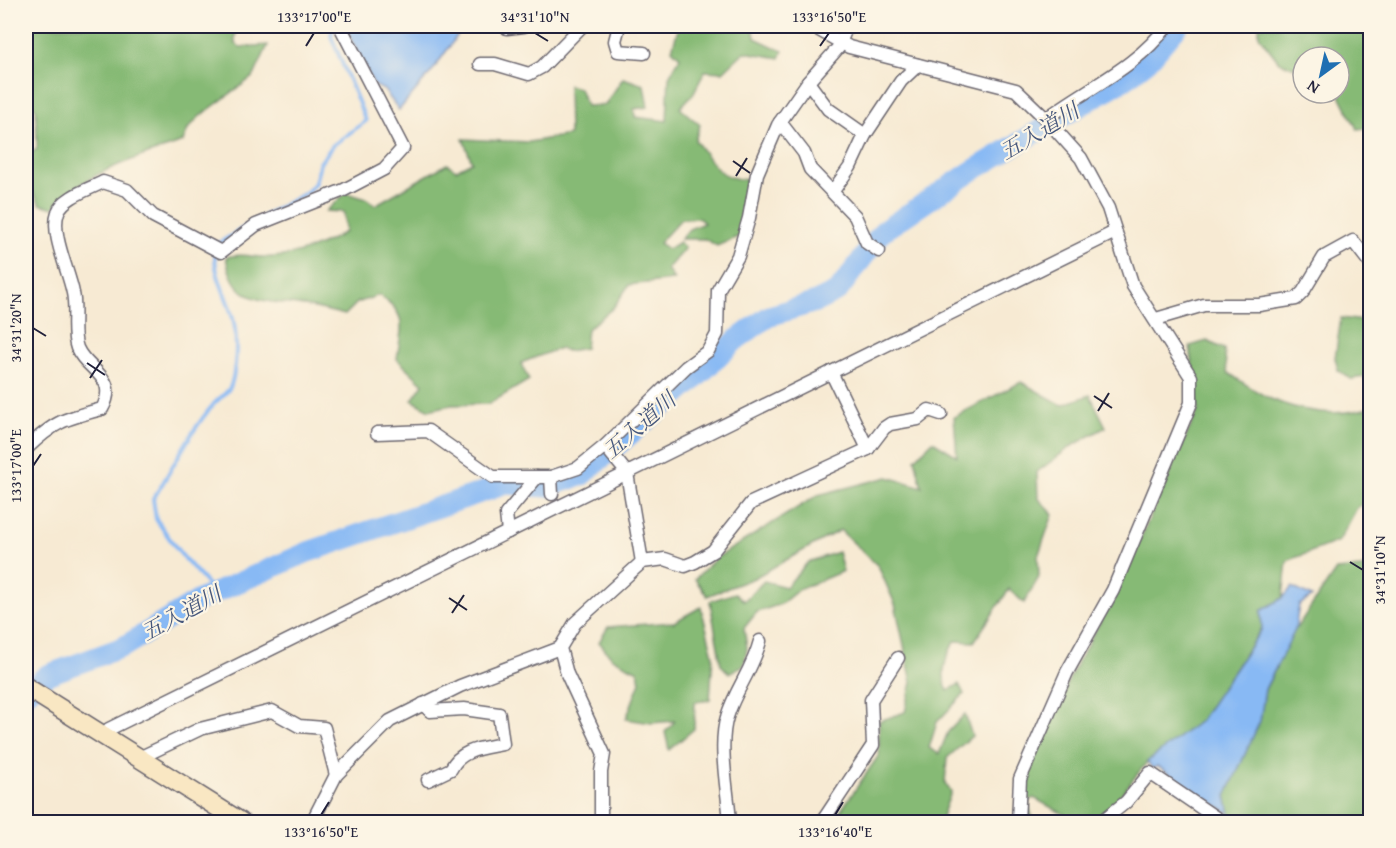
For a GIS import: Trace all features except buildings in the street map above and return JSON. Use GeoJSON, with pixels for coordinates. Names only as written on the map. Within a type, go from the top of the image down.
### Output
{"type":"FeatureCollection","features":[{"type":"Feature","properties":{"kind":"street"},"geometry":{"type":"LineString","coordinates":[[26,449],[50,426],[62,419],[102,409],[108,398],[105,380],[98,369],[83,359],[76,345],[74,294],[59,248],[57,213],[63,203],[103,182],[128,190],[153,216],[221,252],[256,225],[345,190],[384,170],[403,148],[340,26]]}},
{"type":"Feature","properties":{"kind":"street"},"geometry":{"type":"LineString","coordinates":[[507,28],[524,26]]}},
{"type":"Feature","properties":{"kind":"street"},"geometry":{"type":"LineString","coordinates":[[480,64],[495,64],[529,74],[542,67],[582,26]]}},
{"type":"Feature","properties":{"kind":"street"},"geometry":{"type":"LineString","coordinates":[[619,26],[615,41],[618,51],[644,53]]}},
{"type":"Feature","properties":{"kind":"street"},"geometry":{"type":"LineString","coordinates":[[812,26],[841,43],[1016,90],[1046,118],[1081,158],[1108,208],[1134,286],[1191,377],[1191,403],[1113,590],[1067,672],[1020,779],[1018,822]]}},
{"type":"Feature","properties":{"kind":"street"},"geometry":{"type":"LineString","coordinates":[[377,433],[428,431],[493,477],[551,477],[578,468],[605,446],[686,368],[708,351],[717,334],[718,291],[738,256],[749,218],[757,174],[780,122],[807,82],[841,43],[847,26]]}},
{"type":"Feature","properties":{"kind":"street"},"geometry":{"type":"LineString","coordinates":[[1046,118],[1082,92],[1120,72],[1167,26]]}},
{"type":"Feature","properties":{"kind":"street"},"geometry":{"type":"LineString","coordinates":[[833,191],[850,167],[865,135],[901,81],[918,65]]}},
{"type":"Feature","properties":{"kind":"street"},"geometry":{"type":"LineString","coordinates":[[807,82],[828,109],[865,135]]}},
{"type":"Feature","properties":{"kind":"street"},"geometry":{"type":"LineString","coordinates":[[780,122],[804,153],[810,169],[855,216],[867,243],[879,251]]}},
{"type":"Feature","properties":{"kind":"street"},"geometry":{"type":"LineString","coordinates":[[103,738],[109,729],[1115,232]]}},
{"type":"Feature","properties":{"kind":"street"},"geometry":{"type":"LineString","coordinates":[[1155,319],[1204,305],[1259,305],[1296,299],[1303,292],[1324,257],[1353,241],[1371,263]]}},
{"type":"Feature","properties":{"kind":"street"},"geometry":{"type":"LineString","coordinates":[[831,372],[868,449]]}},
{"type":"Feature","properties":{"kind":"street"},"geometry":{"type":"LineString","coordinates":[[312,822],[336,775],[390,721],[460,686],[560,648],[575,623],[642,562],[665,559],[685,566],[695,562],[713,551],[751,503],[868,449],[884,428],[890,424],[918,418],[929,410],[941,414]]}},
{"type":"Feature","properties":{"kind":"street"},"geometry":{"type":"LineString","coordinates":[[605,446],[617,457],[627,473],[642,562]]}},
{"type":"Feature","properties":{"kind":"street"},"geometry":{"type":"LineString","coordinates":[[508,532],[506,513],[526,493],[537,477]]}},
{"type":"Feature","properties":{"kind":"street"},"geometry":{"type":"LineString","coordinates":[[551,477],[552,494]]}},
{"type":"Feature","properties":{"kind":"street"},"geometry":{"type":"LineString","coordinates":[[730,822],[724,755],[726,720],[734,699],[755,660],[760,641]]}},
{"type":"Feature","properties":{"kind":"street"},"geometry":{"type":"LineString","coordinates":[[560,648],[567,674],[604,754],[601,772],[601,822]]}},
{"type":"Feature","properties":{"kind":"street"},"geometry":{"type":"LineString","coordinates":[[822,822],[873,745],[871,700],[898,658]]}},
{"type":"Feature","properties":{"kind":"street"},"geometry":{"type":"LineString","coordinates":[[26,687],[136,759],[241,822]]}},
{"type":"Feature","properties":{"kind":"street"},"geometry":{"type":"LineString","coordinates":[[423,704],[430,711],[464,709],[499,714],[503,744],[472,750],[455,760],[451,769],[428,780]]}},
{"type":"Feature","properties":{"kind":"street"},"geometry":{"type":"LineString","coordinates":[[136,759],[200,729],[272,711],[299,726],[324,728],[336,775]]}},
{"type":"Feature","properties":{"kind":"street"},"geometry":{"type":"LineString","coordinates":[[1101,822],[1126,802],[1150,773],[1222,822]]}},
{"type":"Feature","properties":{"kind":"green space"},"geometry":{"type":"Polygon","coordinates":[[[32,26],[243,26],[235,35],[235,43],[240,47],[268,45],[254,76],[199,117],[188,129],[183,142],[131,160],[97,175],[66,195],[53,208],[40,204],[26,175],[27,160],[30,154],[37,149],[36,109],[26,99],[26,42],[30,42],[32,26]]]}},
{"type":"Feature","properties":{"kind":"green space"},"geometry":{"type":"Polygon","coordinates":[[[679,26],[753,26],[755,38],[783,51],[780,58],[744,52],[723,72],[705,71],[693,94],[680,108],[700,125],[695,140],[718,170],[732,178],[754,180],[740,236],[717,246],[705,239],[681,239],[689,229],[704,223],[699,218],[681,219],[659,243],[668,249],[679,242],[685,248],[667,269],[674,280],[629,285],[613,308],[587,329],[585,348],[567,351],[560,348],[521,363],[529,380],[489,404],[451,405],[429,410],[412,400],[423,384],[397,359],[401,322],[395,309],[379,295],[357,303],[345,315],[253,297],[236,284],[230,273],[226,257],[282,256],[301,252],[329,241],[345,232],[344,212],[326,211],[346,193],[367,199],[375,205],[447,164],[456,170],[472,162],[463,139],[529,142],[569,135],[568,85],[579,88],[586,106],[605,105],[623,78],[644,85],[648,107],[634,109],[635,117],[667,121],[669,77],[680,57],[672,49],[679,26]]]}},
{"type":"Feature","properties":{"kind":"green space"},"geometry":{"type":"Polygon","coordinates":[[[1259,26],[1370,26],[1370,128],[1357,129],[1345,105],[1351,105],[1351,45],[1291,45],[1291,66],[1279,62],[1259,36],[1259,26]]]}},
{"type":"Feature","properties":{"kind":"green space"},"geometry":{"type":"Polygon","coordinates":[[[1341,318],[1370,322],[1370,394],[1364,377],[1351,379],[1338,370],[1335,358],[1341,318]]]}},
{"type":"Feature","properties":{"kind":"green space"},"geometry":{"type":"Polygon","coordinates":[[[1207,341],[1224,349],[1227,372],[1254,390],[1283,404],[1333,413],[1370,407],[1370,499],[1357,508],[1339,541],[1287,561],[1283,598],[1261,611],[1262,628],[1200,721],[1147,762],[1108,811],[1095,822],[1073,822],[1069,817],[1034,798],[1028,801],[1033,822],[1021,822],[1024,781],[1072,673],[1118,589],[1198,410],[1190,346],[1207,341]]]}},
{"type":"Feature","properties":{"kind":"green space"},"geometry":{"type":"Polygon","coordinates":[[[1021,382],[1062,405],[1090,395],[1106,427],[1072,446],[1037,472],[1038,498],[1053,514],[1038,556],[1039,577],[1024,603],[1009,589],[974,642],[955,641],[948,653],[944,666],[945,685],[948,691],[959,684],[964,694],[937,722],[929,748],[939,754],[948,732],[965,714],[972,736],[947,758],[945,783],[951,792],[940,822],[833,822],[879,755],[879,721],[905,712],[912,682],[895,604],[878,566],[840,530],[754,578],[707,596],[695,579],[716,558],[818,495],[888,477],[922,487],[915,459],[933,441],[957,456],[954,417],[1021,382]]]}},
{"type":"Feature","properties":{"kind":"green space"},"geometry":{"type":"Polygon","coordinates":[[[838,552],[843,571],[798,590],[781,604],[757,612],[744,628],[747,648],[744,665],[729,673],[721,665],[710,601],[735,593],[744,601],[764,581],[786,587],[808,562],[838,552]]]}},
{"type":"Feature","properties":{"kind":"green space"},"geometry":{"type":"Polygon","coordinates":[[[1370,560],[1370,822],[1244,822],[1230,814],[1226,796],[1260,721],[1265,690],[1295,630],[1336,570],[1362,568],[1370,560]]]}},
{"type":"Feature","properties":{"kind":"green space"},"geometry":{"type":"Polygon","coordinates":[[[701,607],[713,655],[710,700],[695,702],[694,729],[669,750],[665,732],[675,721],[651,723],[626,719],[640,682],[638,671],[612,658],[599,642],[608,627],[674,622],[701,607]]]}},
{"type":"Feature","properties":{"kind":"water"},"geometry":{"type":"Polygon","coordinates":[[[348,26],[464,26],[433,70],[399,110],[384,90],[374,85],[350,37],[348,26]]]}},
{"type":"Feature","properties":{"kind":"water"},"geometry":{"type":"Polygon","coordinates":[[[1292,587],[1312,597],[1299,605],[1295,630],[1265,689],[1260,721],[1226,796],[1230,814],[1157,766],[1153,769],[1147,762],[1200,721],[1262,629],[1261,611],[1283,598],[1292,587]]]}},
{"type":"Feature","properties":{"kind":"waterway"},"geometry":{"type":"LineString","coordinates":[[264,216],[307,192],[315,183],[320,163],[333,145],[366,121],[331,36],[333,26]]}},
{"type":"Feature","properties":{"kind":"waterway","name":"五入道川"},"geometry":{"type":"LineString","coordinates":[[26,693],[47,675],[123,647],[201,599],[308,552],[506,484],[545,487],[581,476],[692,382],[736,340],[769,316],[816,302],[838,291],[883,231],[972,171],[1125,79],[1148,61],[1178,26]]}},
{"type":"Feature","properties":{"kind":"waterway"},"geometry":{"type":"LineString","coordinates":[[215,593],[179,552],[156,519],[153,499],[196,427],[230,388],[236,357],[235,329],[216,267],[216,245],[247,226]]}}]}
